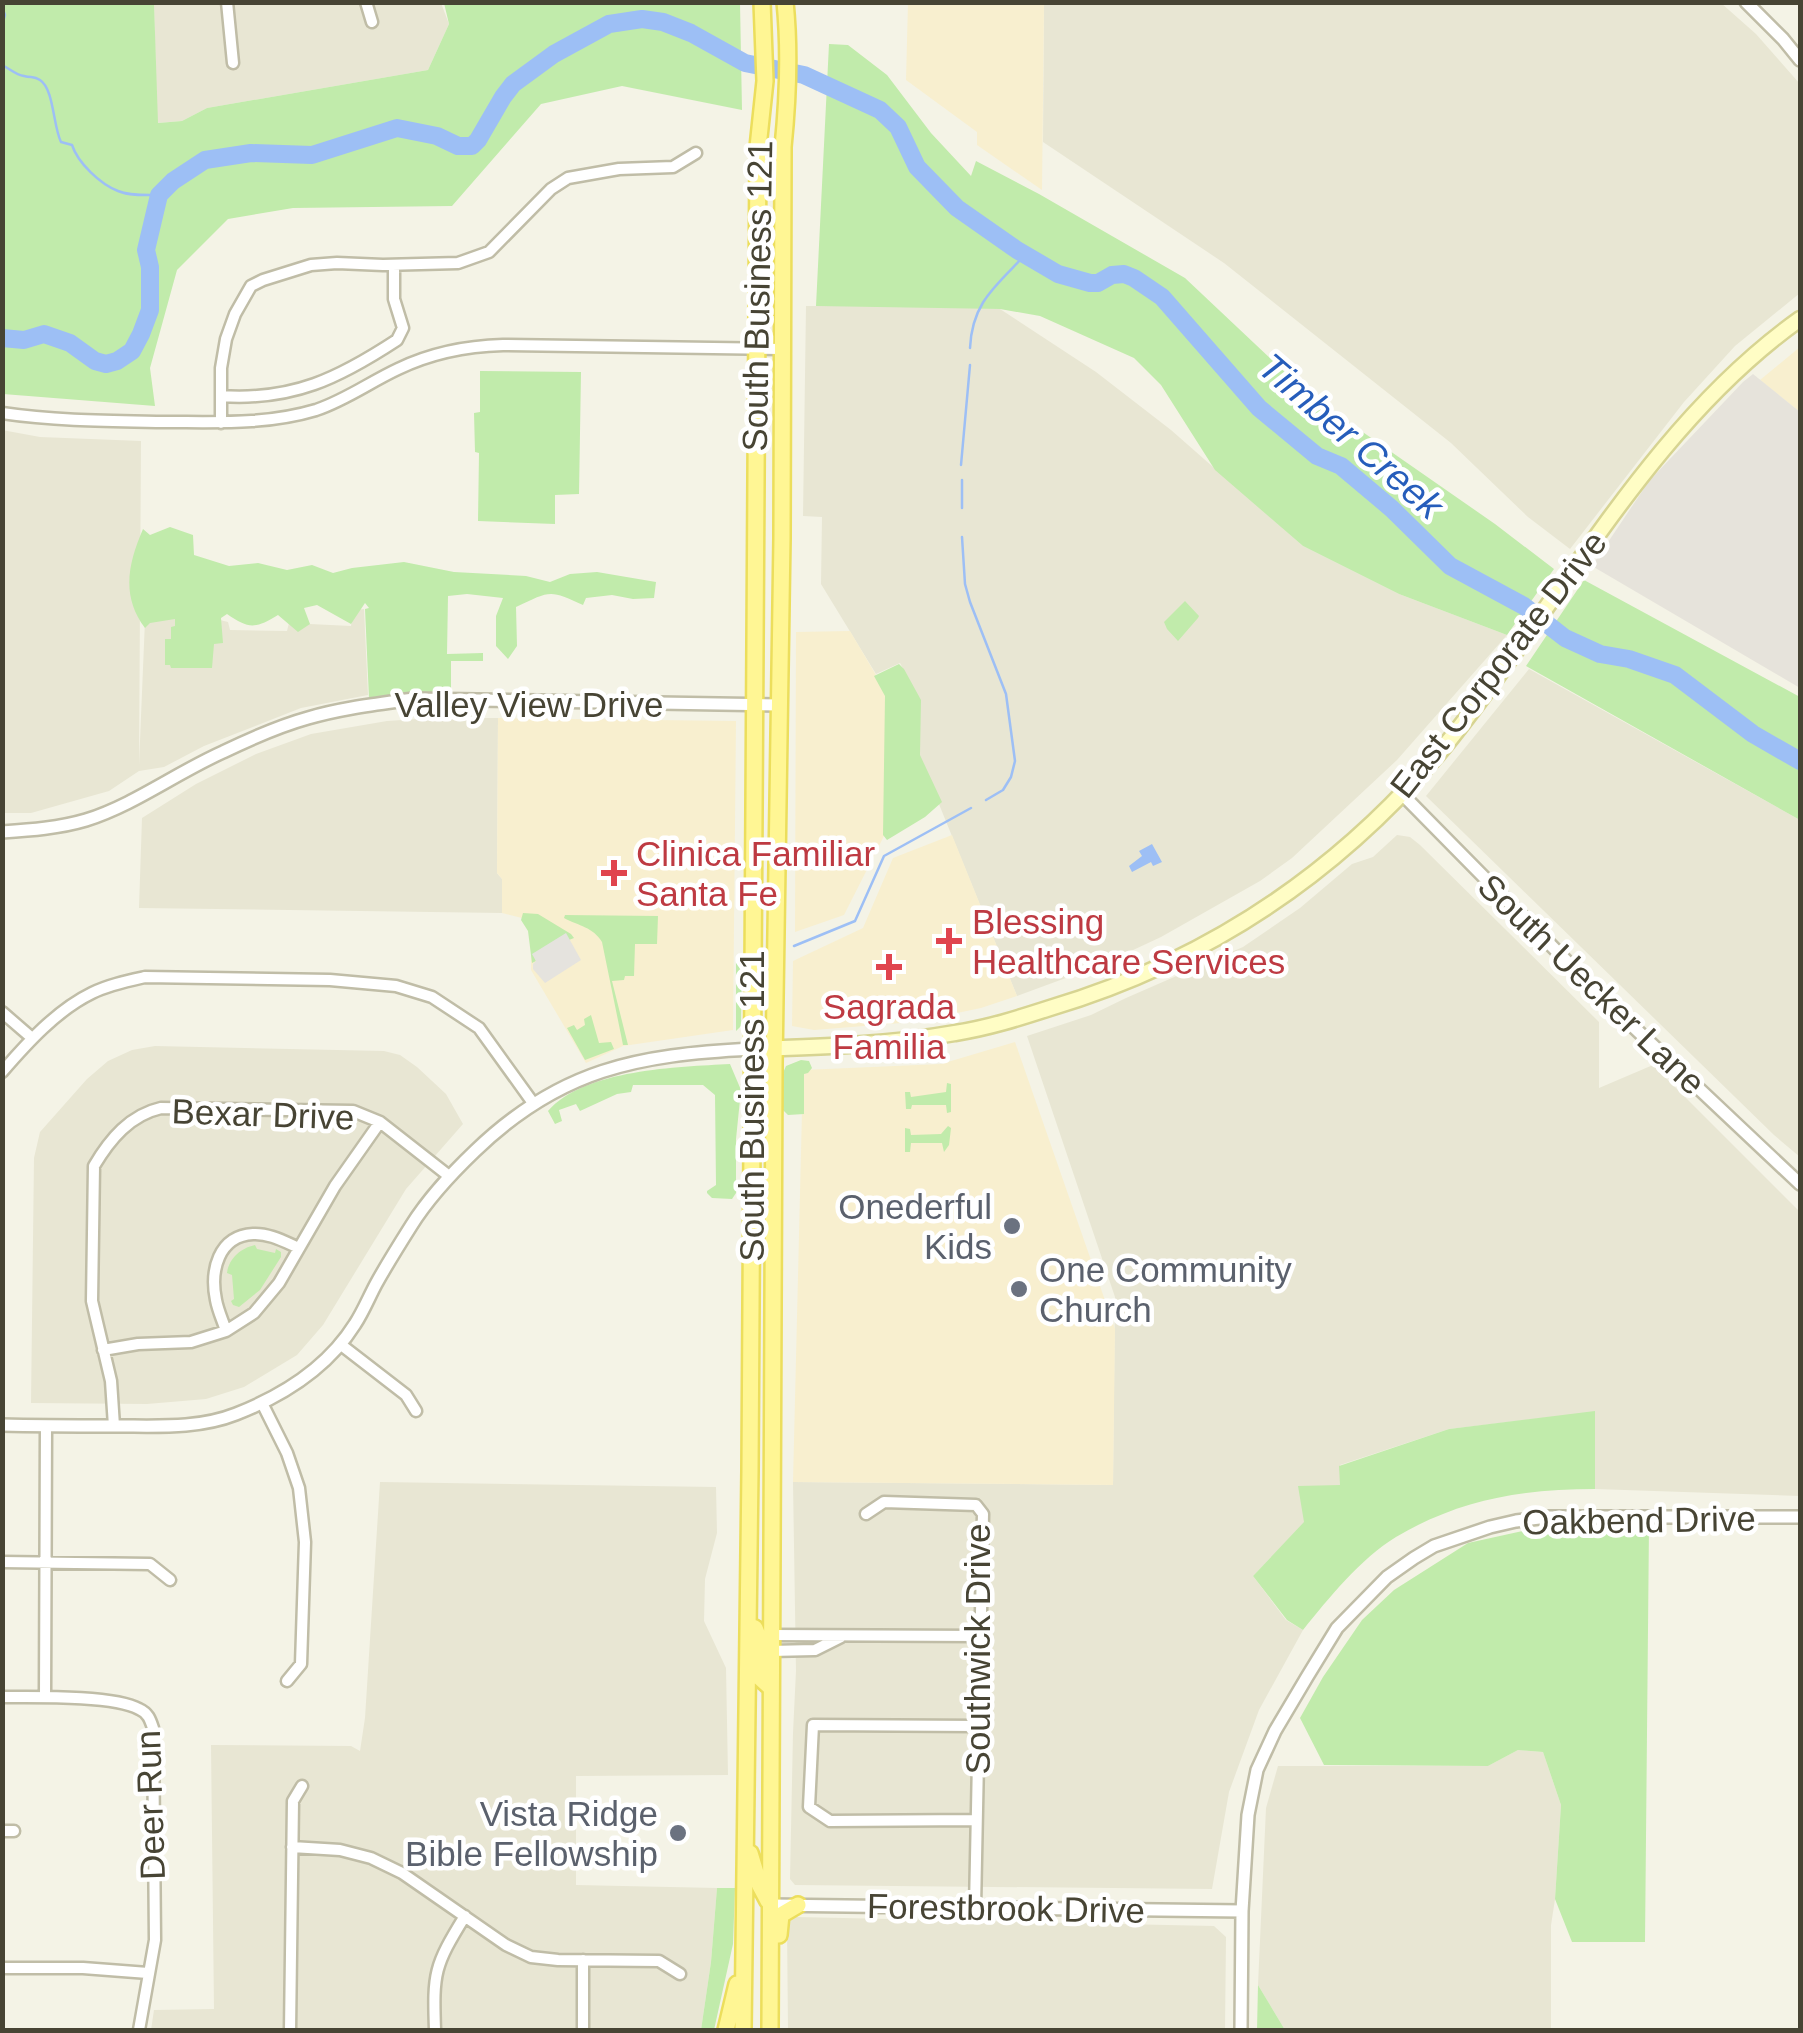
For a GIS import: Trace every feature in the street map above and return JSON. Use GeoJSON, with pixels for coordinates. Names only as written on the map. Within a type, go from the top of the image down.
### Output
{"type":"FeatureCollection","features":[{"type":"Feature","properties":{"kind":"main road","name":"South Business 121"},"geometry":{"type":"LineString","coordinates":[[744,2030],[758,147],[765,81],[762,2]]}},
{"type":"Feature","properties":{"kind":"main road","name":"South Business 121"},"geometry":{"type":"LineString","coordinates":[[770,2030],[774,1048],[784,148],[789,42],[785,2]]}},
{"type":"Feature","properties":{"kind":"main road","name":"East Corporate Drive"},"geometry":{"type":"LineString","coordinates":[[752,1049],[877,1043],[955,1034],[1026,1016],[1181,958],[1262,912],[1306,881],[1438,753],[1577,562],[1682,428],[1742,366],[1800,319]]}},
{"type":"Feature","properties":{"kind":"main road"},"geometry":{"type":"LineString","coordinates":[[750,1331],[774,1331]]}},
{"type":"Feature","properties":{"kind":"main road"},"geometry":{"type":"LineString","coordinates":[[748,1626],[757,1633],[760,1678],[771,1688]]}},
{"type":"Feature","properties":{"kind":"main road"},"geometry":{"type":"LineString","coordinates":[[745,1840],[770,1905]]}},
{"type":"Feature","properties":{"kind":"main road"},"geometry":{"type":"LineString","coordinates":[[770,1956],[779,1944],[781,1915],[798,1905]]}},
{"type":"Feature","properties":{"kind":"main road"},"geometry":{"type":"LineString","coordinates":[[726,2030],[745,1936]]}},
{"type":"Feature","properties":{"kind":"street"},"geometry":{"type":"LineString","coordinates":[[226,2],[233,63]]}},
{"type":"Feature","properties":{"kind":"street"},"geometry":{"type":"LineString","coordinates":[[366,2],[372,22]]}},
{"type":"Feature","properties":{"kind":"street"},"geometry":{"type":"LineString","coordinates":[[1746,2],[1800,60]]}},
{"type":"Feature","properties":{"kind":"street"},"geometry":{"type":"LineString","coordinates":[[221,422],[221,368],[226,339],[251,286],[311,265],[458,262],[489,252],[551,189],[568,178],[619,169],[673,167],[696,153]]}},
{"type":"Feature","properties":{"kind":"street"},"geometry":{"type":"LineString","coordinates":[[221,396],[291,392],[330,380],[397,340],[403,328],[394,299],[394,265]]}},
{"type":"Feature","properties":{"kind":"street"},"geometry":{"type":"LineString","coordinates":[[2,413],[62,420],[247,423],[312,411],[412,362],[468,348],[502,345],[782,349]]}},
{"type":"Feature","properties":{"kind":"street","name":"Valley View Drive"},"geometry":{"type":"LineString","coordinates":[[2,832],[50,828],[88,819],[265,733],[306,718],[360,706],[413,700],[780,705]]}},
{"type":"Feature","properties":{"kind":"street","name":"South Uecker Lane"},"geometry":{"type":"LineString","coordinates":[[1401,793],[1603,998],[1800,1184]]}},
{"type":"Feature","properties":{"kind":"street"},"geometry":{"type":"LineString","coordinates":[[2,1072],[32,1038],[90,994],[115,984],[145,977],[330,980],[396,986],[432,997],[470,1020],[500,1054],[533,1103]]}},
{"type":"Feature","properties":{"kind":"street"},"geometry":{"type":"LineString","coordinates":[[2,1012],[32,1038]]}},
{"type":"Feature","properties":{"kind":"street"},"geometry":{"type":"LineString","coordinates":[[2,1426],[185,1426],[233,1416],[262,1403],[317,1368],[340,1344],[412,1225],[449,1176],[493,1133],[533,1103],[580,1078],[626,1064],[691,1052],[752,1049]]}},
{"type":"Feature","properties":{"kind":"street","name":"Bexar Drive"},"geometry":{"type":"LineString","coordinates":[[103,1350],[92,1301],[94,1166],[105,1147],[142,1112],[161,1108],[354,1110],[380,1122],[449,1176]]}},
{"type":"Feature","properties":{"kind":"street"},"geometry":{"type":"LineString","coordinates":[[114,1426],[111,1381],[103,1350],[192,1342],[226,1331],[254,1314],[280,1283],[335,1186],[380,1122]]}},
{"type":"Feature","properties":{"kind":"street"},"geometry":{"type":"LineString","coordinates":[[226,1331],[216,1302],[214,1277],[216,1261],[224,1248],[237,1237],[256,1234],[278,1238],[298,1248]]}},
{"type":"Feature","properties":{"kind":"street"},"geometry":{"type":"LineString","coordinates":[[340,1344],[406,1395],[416,1410]]}},
{"type":"Feature","properties":{"kind":"street"},"geometry":{"type":"LineString","coordinates":[[262,1403],[287,1452],[298,1488],[305,1542],[301,1664],[287,1681]]}},
{"type":"Feature","properties":{"kind":"street"},"geometry":{"type":"LineString","coordinates":[[2,1698],[46,1697],[46,1426]]}},
{"type":"Feature","properties":{"kind":"street","name":"Southwick Drive"},"geometry":{"type":"LineString","coordinates":[[866,1514],[884,1502],[976,1505],[982,1514],[975,1908]]}},
{"type":"Feature","properties":{"kind":"street","name":"Oakbend Drive"},"geometry":{"type":"LineString","coordinates":[[1242,2030],[1245,1838],[1256,1770],[1337,1628],[1387,1577],[1434,1546],[1516,1520],[1800,1517]]}},
{"type":"Feature","properties":{"kind":"street"},"geometry":{"type":"LineString","coordinates":[[2,1562],[150,1564],[170,1580]]}},
{"type":"Feature","properties":{"kind":"street"},"geometry":{"type":"LineString","coordinates":[[770,1643],[815,1650],[846,1634],[980,1636]]}},
{"type":"Feature","properties":{"kind":"street","name":"Deer Run"},"geometry":{"type":"LineString","coordinates":[[46,1697],[137,1707],[150,1718],[153,1728],[154,1940],[139,2030]]}},
{"type":"Feature","properties":{"kind":"street"},"geometry":{"type":"LineString","coordinates":[[976,1820],[830,1822],[810,1807],[813,1725],[978,1726]]}},
{"type":"Feature","properties":{"kind":"street"},"geometry":{"type":"LineString","coordinates":[[290,2030],[293,1801],[302,1786]]}},
{"type":"Feature","properties":{"kind":"street"},"geometry":{"type":"LineString","coordinates":[[292,1847],[340,1850],[371,1858],[402,1873],[506,1944],[532,1957],[659,1961],[680,1974]]}},
{"type":"Feature","properties":{"kind":"street","name":"Forestbrook Drive"},"geometry":{"type":"LineString","coordinates":[[770,1905],[1242,1912]]}},
{"type":"Feature","properties":{"kind":"street"},"geometry":{"type":"LineString","coordinates":[[435,2030],[436,1972],[441,1955],[465,1916]]}},
{"type":"Feature","properties":{"kind":"street"},"geometry":{"type":"LineString","coordinates":[[583,2030],[584,1960]]}},
{"type":"Feature","properties":{"kind":"street"},"geometry":{"type":"LineString","coordinates":[[2,1968],[148,1973]]}},
{"type":"Feature","properties":{"kind":"shaded area"},"geometry":{"type":"Polygon","coordinates":[[[154,3],[441,3],[449,24],[428,70],[207,108],[182,121],[157,123],[154,3]]]}},
{"type":"Feature","properties":{"kind":"shaded area"},"geometry":{"type":"Polygon","coordinates":[[[908,3],[1044,3],[1042,190],[977,145],[977,132],[906,80],[908,3]]]}},
{"type":"Feature","properties":{"kind":"shaded area"},"geometry":{"type":"Polygon","coordinates":[[[1044,3],[1721,3],[1756,34],[1800,84],[1800,293],[1735,346],[1684,402],[1570,549],[1528,517],[1451,443],[1224,263],[1043,142],[1044,3]]]}},
{"type":"Feature","properties":{"kind":"shaded area"},"geometry":{"type":"Polygon","coordinates":[[[806,306],[1000,309],[1096,372],[1171,430],[1303,546],[1399,594],[1507,635],[1397,760],[1292,858],[1260,881],[1161,937],[1101,965],[1017,996],[919,755],[920,701],[900,663],[876,674],[821,584],[822,517],[803,516],[806,306]]]}},
{"type":"Feature","properties":{"kind":"shaded area"},"geometry":{"type":"Polygon","coordinates":[[[1800,347],[1800,412],[1760,380],[1800,347]]]}},
{"type":"Feature","properties":{"kind":"shaded area"},"geometry":{"type":"Polygon","coordinates":[[[1753,374],[1800,412],[1800,688],[1592,566],[1649,481],[1753,374]]]}},
{"type":"Feature","properties":{"kind":"shaded area"},"geometry":{"type":"Polygon","coordinates":[[[2,430],[40,437],[141,441],[139,765],[145,620],[216,619],[228,622],[230,630],[287,631],[289,623],[351,626],[353,610],[364,609],[368,695],[301,708],[204,746],[164,767],[139,771],[109,791],[31,813],[3,813],[2,430]]]}},
{"type":"Feature","properties":{"kind":"shaded area"},"geometry":{"type":"Polygon","coordinates":[[[850,631],[886,692],[884,836],[844,915],[795,932],[796,632],[850,631]]]}},
{"type":"Feature","properties":{"kind":"shaded area"},"geometry":{"type":"Polygon","coordinates":[[[1529,669],[1800,820],[1800,1157],[1426,796],[1529,669]]]}},
{"type":"Feature","properties":{"kind":"shaded area"},"geometry":{"type":"Polygon","coordinates":[[[498,718],[497,873],[502,879],[502,913],[139,908],[142,818],[196,784],[256,754],[311,734],[387,721],[498,718]]]}},
{"type":"Feature","properties":{"kind":"shaded area"},"geometry":{"type":"Polygon","coordinates":[[[498,718],[736,721],[733,1030],[623,1046],[586,1063],[531,970],[531,933],[522,918],[502,913],[502,879],[497,873],[498,718]]]}},
{"type":"Feature","properties":{"kind":"shaded area"},"geometry":{"type":"Polygon","coordinates":[[[952,835],[1017,996],[914,1022],[814,1030],[792,1026],[793,961],[863,928],[893,858],[952,835]]]}},
{"type":"Feature","properties":{"kind":"shaded area"},"geometry":{"type":"Polygon","coordinates":[[[1397,835],[1410,837],[1420,845],[1599,1022],[1599,1088],[1653,1065],[1800,1212],[1800,1496],[1595,1489],[1595,1412],[1449,1429],[1340,1465],[1340,1486],[1253,1576],[1286,1620],[1303,1630],[1259,1710],[1229,1792],[1212,1889],[795,1885],[790,1879],[796,1671],[793,1482],[1113,1485],[1115,1297],[1027,1036],[1091,1015],[1243,947],[1300,908],[1352,864],[1373,857],[1397,835]]]}},
{"type":"Feature","properties":{"kind":"shaded area"},"geometry":{"type":"Polygon","coordinates":[[[566,933],[581,960],[545,983],[533,969],[536,961],[532,954],[566,933]]]}},
{"type":"Feature","properties":{"kind":"shaded area"},"geometry":{"type":"Polygon","coordinates":[[[1015,1042],[1115,1329],[1113,1485],[793,1482],[803,1070],[941,1064],[1015,1042]]]}},
{"type":"Feature","properties":{"kind":"shaded area"},"geometry":{"type":"Polygon","coordinates":[[[155,1046],[384,1051],[400,1055],[446,1094],[463,1124],[406,1189],[323,1325],[297,1355],[244,1387],[206,1399],[147,1404],[31,1403],[34,1158],[40,1132],[108,1061],[132,1050],[155,1046]]]}},
{"type":"Feature","properties":{"kind":"shaded area"},"geometry":{"type":"Polygon","coordinates":[[[380,1482],[716,1487],[717,1533],[705,1579],[704,1621],[726,1668],[728,1775],[576,1776],[576,1885],[717,1888],[701,2030],[151,2030],[154,2010],[214,2009],[211,1745],[351,1746],[360,1751],[380,1482]]]}},
{"type":"Feature","properties":{"kind":"shaded area"},"geometry":{"type":"Polygon","coordinates":[[[1518,1750],[1543,1752],[1561,1805],[1551,1925],[1551,2030],[1285,2030],[1258,1985],[1266,1808],[1278,1766],[1488,1766],[1518,1750]]]}},
{"type":"Feature","properties":{"kind":"shaded area"},"geometry":{"type":"Polygon","coordinates":[[[796,1917],[1214,1926],[1226,1937],[1225,2030],[788,2030],[787,1925],[796,1917]]]}},
{"type":"Feature","properties":{"kind":"green space"},"geometry":{"type":"Polygon","coordinates":[[[2,3],[154,3],[158,123],[182,121],[207,108],[428,70],[449,24],[444,3],[740,3],[742,110],[622,86],[541,104],[452,206],[293,208],[228,219],[177,270],[150,368],[155,406],[3,394],[2,3]]]}},
{"type":"Feature","properties":{"kind":"green space"},"geometry":{"type":"Polygon","coordinates":[[[829,44],[848,45],[887,75],[931,133],[971,176],[976,161],[1185,278],[1308,394],[1554,569],[1507,635],[1399,594],[1303,546],[1215,470],[1161,385],[1134,358],[1040,316],[1000,309],[816,306],[829,44]]]}},
{"type":"Feature","properties":{"kind":"green space"},"geometry":{"type":"Polygon","coordinates":[[[480,371],[581,372],[579,494],[555,495],[555,524],[478,521],[479,453],[475,452],[474,413],[480,412],[480,371]]]}},
{"type":"Feature","properties":{"kind":"green space"},"geometry":{"type":"Polygon","coordinates":[[[170,527],[193,535],[194,555],[229,566],[258,563],[287,570],[312,565],[333,573],[404,562],[454,572],[526,576],[550,582],[570,574],[597,572],[656,582],[654,598],[612,595],[586,598],[583,605],[556,594],[536,598],[516,607],[517,646],[508,659],[496,646],[496,616],[503,598],[448,596],[447,654],[483,653],[483,661],[451,661],[448,694],[369,698],[365,609],[369,608],[365,603],[351,624],[317,605],[304,608],[310,624],[298,632],[278,615],[252,625],[227,614],[221,618],[223,643],[214,644],[212,668],[165,665],[165,639],[171,639],[175,619],[150,623],[145,628],[132,604],[129,580],[143,529],[150,535],[170,527]]]}},
{"type":"Feature","properties":{"kind":"green space"},"geometry":{"type":"Polygon","coordinates":[[[1584,580],[1800,697],[1800,820],[1526,666],[1584,580]]]}},
{"type":"Feature","properties":{"kind":"green space"},"geometry":{"type":"Polygon","coordinates":[[[1185,601],[1199,616],[1178,641],[1164,622],[1185,601]]]}},
{"type":"Feature","properties":{"kind":"green space"},"geometry":{"type":"Polygon","coordinates":[[[899,664],[921,700],[920,755],[942,802],[887,840],[883,835],[885,696],[874,676],[899,664]]]}},
{"type":"Feature","properties":{"kind":"green space"},"geometry":{"type":"Polygon","coordinates":[[[523,913],[538,914],[574,938],[533,954],[536,961],[532,963],[528,931],[521,920],[523,913]]]}},
{"type":"Feature","properties":{"kind":"green space"},"geometry":{"type":"Polygon","coordinates":[[[658,916],[657,944],[635,944],[634,976],[612,981],[628,1045],[623,1045],[602,942],[590,930],[564,918],[658,916]]]}},
{"type":"Feature","properties":{"kind":"green space"},"geometry":{"type":"Polygon","coordinates":[[[736,958],[742,958],[741,1026],[736,1031],[736,958]]]}},
{"type":"Feature","properties":{"kind":"green space"},"geometry":{"type":"Polygon","coordinates":[[[591,1015],[599,1043],[611,1042],[614,1049],[585,1060],[567,1028],[574,1025],[577,1030],[591,1015]]]}},
{"type":"Feature","properties":{"kind":"green space"},"geometry":{"type":"Polygon","coordinates":[[[809,1061],[812,1068],[804,1074],[804,1114],[788,1115],[783,1110],[783,1073],[786,1066],[809,1061]]]}},
{"type":"Feature","properties":{"kind":"green space"},"geometry":{"type":"Polygon","coordinates":[[[730,1064],[741,1090],[736,1193],[732,1199],[712,1198],[707,1193],[716,1185],[715,1095],[703,1085],[633,1085],[631,1092],[617,1094],[580,1111],[576,1104],[559,1110],[562,1121],[555,1124],[548,1111],[564,1097],[608,1078],[659,1069],[730,1064]]]}},
{"type":"Feature","properties":{"kind":"green space"},"geometry":{"type":"Polygon","coordinates":[[[947,1083],[951,1084],[951,1112],[947,1113],[946,1105],[912,1105],[906,1109],[905,1092],[910,1092],[911,1097],[946,1092],[947,1083]]]}},
{"type":"Feature","properties":{"kind":"green space"},"geometry":{"type":"Polygon","coordinates":[[[948,1126],[949,1145],[944,1152],[942,1143],[911,1143],[910,1152],[905,1152],[905,1128],[910,1129],[911,1135],[941,1134],[948,1126]]]}},
{"type":"Feature","properties":{"kind":"green space"},"geometry":{"type":"Polygon","coordinates":[[[255,1245],[275,1253],[276,1249],[281,1257],[260,1290],[239,1307],[231,1301],[232,1275],[227,1273],[228,1268],[236,1254],[255,1245]]]}},
{"type":"Feature","properties":{"kind":"green space"},"geometry":{"type":"Polygon","coordinates":[[[1595,1411],[1595,1489],[1542,1491],[1492,1499],[1420,1524],[1370,1556],[1303,1630],[1287,1620],[1253,1576],[1304,1522],[1298,1486],[1340,1485],[1339,1466],[1449,1429],[1595,1411]]]}},
{"type":"Feature","properties":{"kind":"green space"},"geometry":{"type":"Polygon","coordinates":[[[1649,1525],[1645,1942],[1572,1942],[1555,1899],[1561,1805],[1543,1752],[1518,1750],[1488,1766],[1324,1765],[1300,1718],[1362,1620],[1394,1590],[1468,1543],[1536,1528],[1649,1525]]]}},
{"type":"Feature","properties":{"kind":"green space"},"geometry":{"type":"Polygon","coordinates":[[[717,1888],[735,1888],[733,1944],[714,2030],[701,2030],[711,1962],[717,1888]]]}},
{"type":"Feature","properties":{"kind":"green space"},"geometry":{"type":"Polygon","coordinates":[[[1258,1985],[1285,2030],[1257,2030],[1258,1985]]]}},
{"type":"Feature","properties":{"kind":"water"},"geometry":{"type":"Polygon","coordinates":[[[1152,844],[1162,862],[1153,866],[1151,862],[1132,872],[1129,866],[1142,856],[1139,851],[1152,844]]]}},
{"type":"Feature","properties":{"kind":"waterway"},"geometry":{"type":"LineString","coordinates":[[2,7],[2,25]]}},
{"type":"Feature","properties":{"kind":"waterway","name":"Timber Creek"},"geometry":{"type":"LineString","coordinates":[[2,338],[24,340],[44,334],[70,343],[106,364],[132,351],[150,310],[146,250],[159,195],[205,160],[251,153],[312,155],[397,128],[437,136],[458,146],[472,146],[513,84],[554,54],[609,24],[642,19],[663,22],[745,63],[804,75],[880,110],[898,127],[917,167],[957,208],[1017,250],[1058,274],[1090,283],[1124,274],[1162,297],[1259,408],[1317,456],[1341,466],[1450,566],[1524,606],[1565,638],[1600,654],[1629,659],[1675,675],[1753,734],[1800,761]]}},
{"type":"Feature","properties":{"kind":"waterway"},"geometry":{"type":"LineString","coordinates":[[2,65],[45,85],[61,142],[72,145],[84,166],[97,178],[123,193],[159,195]]}},
{"type":"Feature","properties":{"kind":"waterway"},"geometry":{"type":"LineString","coordinates":[[970,348],[981,306],[1026,254]]}},
{"type":"Feature","properties":{"kind":"waterway"},"geometry":{"type":"LineString","coordinates":[[961,465],[970,365]]}},
{"type":"Feature","properties":{"kind":"waterway"},"geometry":{"type":"LineString","coordinates":[[962,480],[962,508]]}},
{"type":"Feature","properties":{"kind":"waterway"},"geometry":{"type":"LineString","coordinates":[[962,537],[965,584],[1006,694],[1015,761],[1003,790],[986,800]]}},
{"type":"Feature","properties":{"kind":"waterway"},"geometry":{"type":"LineString","coordinates":[[794,946],[855,921],[884,856],[971,808]]}},
{"type":"Feature","properties":{"kind":"place","name":"Clinica Familiar Santa Fe"},"geometry":{"type":"Point","coordinates":[614,873]}},
{"type":"Feature","properties":{"kind":"place","name":"Blessing Healthcare Services"},"geometry":{"type":"Point","coordinates":[949,941]}},
{"type":"Feature","properties":{"kind":"place","name":"Sagrada Familia"},"geometry":{"type":"Point","coordinates":[889,967]}},
{"type":"Feature","properties":{"kind":"place","name":"Onederful Kids"},"geometry":{"type":"Point","coordinates":[1012,1226]}},
{"type":"Feature","properties":{"kind":"place","name":"One Community Church"},"geometry":{"type":"Point","coordinates":[1019,1289]}},
{"type":"Feature","properties":{"kind":"place","name":"Vista Ridge Bible Fellowship"},"geometry":{"type":"Point","coordinates":[678,1833]}}]}
